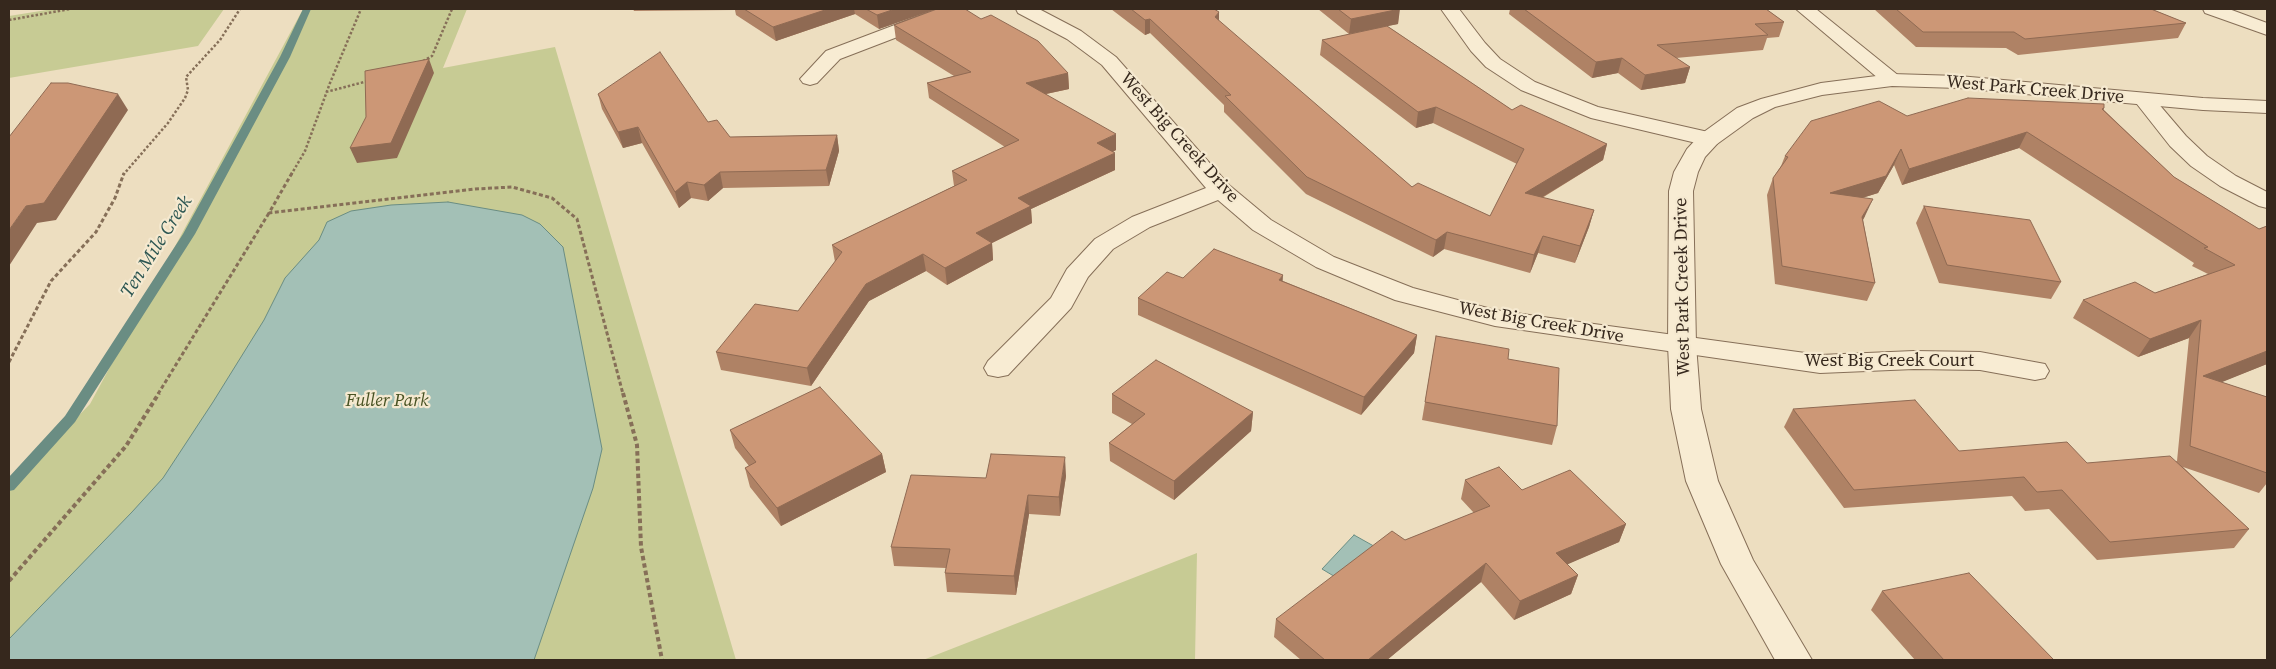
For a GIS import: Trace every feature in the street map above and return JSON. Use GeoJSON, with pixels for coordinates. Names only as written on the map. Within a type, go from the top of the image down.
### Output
{"type":"FeatureCollection","features":[{"type":"Feature","properties":{"kind":"street"},"geometry":{"type":"LineString","coordinates":[[810,79],[833,55],[953,9]]}},
{"type":"Feature","properties":{"kind":"street","name":"West Big Creek Drive"},"geometry":{"type":"LineString","coordinates":[[1025,9],[1074,35],[1109,61],[1221,190],[1262,225],[1291,244],[1363,279],[1404,294],[1495,318],[1682,345]]}},
{"type":"Feature","properties":{"kind":"street"},"geometry":{"type":"LineString","coordinates":[[1450,9],[1478,47],[1494,62],[1528,86],[1591,112],[1709,139]]}},
{"type":"Feature","properties":{"kind":"street"},"geometry":{"type":"LineString","coordinates":[[1805,9],[1892,80]]}},
{"type":"Feature","properties":{"kind":"street"},"geometry":{"type":"LineString","coordinates":[[2212,9],[2267,29]]}},
{"type":"Feature","properties":{"kind":"street","name":"West Park Creek Drive"},"geometry":{"type":"LineString","coordinates":[[1794,660],[1738,564],[1702,480],[1686,409],[1682,345],[1681,191],[1686,172],[1696,154],[1709,139],[1745,113],[1776,101],[1821,89],[1892,80],[1998,85],[2203,104],[2267,107]]}},
{"type":"Feature","properties":{"kind":"street"},"geometry":{"type":"LineString","coordinates":[[2144,99],[2178,141],[2199,160],[2228,181],[2267,201]]}},
{"type":"Feature","properties":{"kind":"street"},"geometry":{"type":"LineString","coordinates":[[998,368],[1062,302],[1076,274],[1104,244],[1141,222],[1221,190]]}},
{"type":"Feature","properties":{"kind":"street","name":"West Big Creek Court"},"geometry":{"type":"LineString","coordinates":[[1682,345],[1820,364],[1914,360],[1980,362],[2035,371]]}},
{"type":"Feature","properties":{"kind":"path"},"geometry":{"type":"LineString","coordinates":[[30,16],[34,9]]}},
{"type":"Feature","properties":{"kind":"path"},"geometry":{"type":"LineString","coordinates":[[9,20],[70,9]]}},
{"type":"Feature","properties":{"kind":"path"},"geometry":{"type":"LineString","coordinates":[[9,362],[51,281],[96,232],[115,198],[122,176],[168,123],[185,98],[188,90],[186,76],[220,40],[240,9]]}},
{"type":"Feature","properties":{"kind":"path"},"geometry":{"type":"LineString","coordinates":[[9,582],[126,446],[305,150],[326,92],[361,9]]}},
{"type":"Feature","properties":{"kind":"path"},"geometry":{"type":"LineString","coordinates":[[418,64],[432,56],[452,9]]}},
{"type":"Feature","properties":{"kind":"path"},"geometry":{"type":"LineString","coordinates":[[326,92],[370,80]]}},
{"type":"Feature","properties":{"kind":"path"},"geometry":{"type":"LineString","coordinates":[[268,213],[475,189],[512,187],[552,198],[577,219],[636,445],[641,547],[662,660]]}},
{"type":"Feature","properties":{"kind":"green space"},"geometry":{"type":"Polygon","coordinates":[[[53,9],[224,9],[198,46],[9,78],[9,16],[53,9]]]}},
{"type":"Feature","properties":{"kind":"green space","name":"Fuller Park"},"geometry":{"type":"Polygon","coordinates":[[[303,9],[467,9],[443,68],[555,47],[736,660],[9,660],[9,487],[90,404],[303,9]]]}},
{"type":"Feature","properties":{"kind":"green space"},"geometry":{"type":"Polygon","coordinates":[[[1197,553],[1195,660],[923,660],[1197,553]]]}},
{"type":"Feature","properties":{"kind":"water"},"geometry":{"type":"Polygon","coordinates":[[[448,202],[522,215],[540,224],[563,247],[602,449],[593,488],[534,660],[9,660],[9,639],[163,478],[264,320],[285,278],[319,240],[327,222],[351,211],[391,205],[448,202]]]}},
{"type":"Feature","properties":{"kind":"water"},"geometry":{"type":"Polygon","coordinates":[[[1354,535],[1379,549],[1347,584],[1322,569],[1354,535]]]}},
{"type":"Feature","properties":{"kind":"building"},"geometry":{"type":"Polygon","coordinates":[[[744,9],[828,9],[773,27],[744,9]]]}},
{"type":"Feature","properties":{"kind":"building"},"geometry":{"type":"Polygon","coordinates":[[[866,9],[895,9],[877,15],[866,9]]]}},
{"type":"Feature","properties":{"kind":"building"},"geometry":{"type":"Polygon","coordinates":[[[937,9],[965,9],[981,19],[991,15],[1038,41],[1068,73],[1026,83],[1116,134],[1097,143],[1115,153],[1018,198],[1031,206],[976,233],[992,243],[945,268],[923,254],[866,284],[807,368],[716,352],[755,304],[798,311],[842,252],[832,245],[967,180],[952,171],[1019,140],[927,83],[971,72],[894,25],[937,9]]]}},
{"type":"Feature","properties":{"kind":"building"},"geometry":{"type":"Polygon","coordinates":[[[1131,9],[1214,9],[1219,12],[1215,17],[1412,187],[1418,183],[1490,216],[1524,149],[1436,107],[1418,112],[1322,40],[1387,26],[1512,110],[1521,105],[1607,144],[1525,193],[1594,210],[1580,246],[1543,236],[1534,255],[1447,232],[1436,240],[1307,177],[1225,96],[1231,95],[1150,19],[1145,20],[1131,9]]]}},
{"type":"Feature","properties":{"kind":"building"},"geometry":{"type":"Polygon","coordinates":[[[1338,9],[1400,9],[1351,19],[1338,9]]]}},
{"type":"Feature","properties":{"kind":"building"},"geometry":{"type":"Polygon","coordinates":[[[1524,9],[1766,9],[1784,22],[1755,24],[1768,35],[1657,45],[1690,67],[1645,75],[1622,58],[1596,62],[1524,9]]]}},
{"type":"Feature","properties":{"kind":"building"},"geometry":{"type":"Polygon","coordinates":[[[1896,9],[2151,9],[2186,23],[2025,39],[2014,32],[1923,32],[1896,9]]]}},
{"type":"Feature","properties":{"kind":"building"},"geometry":{"type":"Polygon","coordinates":[[[660,52],[708,122],[717,120],[730,137],[837,135],[826,170],[720,172],[704,185],[687,182],[675,192],[638,127],[618,132],[598,94],[660,52]]]}},
{"type":"Feature","properties":{"kind":"building"},"geometry":{"type":"Polygon","coordinates":[[[429,59],[391,143],[350,148],[366,117],[365,71],[429,59]]]}},
{"type":"Feature","properties":{"kind":"building"},"geometry":{"type":"Polygon","coordinates":[[[51,83],[68,83],[118,94],[44,203],[26,206],[9,230],[9,137],[51,83]]]}},
{"type":"Feature","properties":{"kind":"building"},"geometry":{"type":"Polygon","coordinates":[[[1968,98],[2104,104],[2102,109],[2174,177],[2259,229],[2267,226],[2267,351],[2203,376],[2267,397],[2267,473],[2190,446],[2201,320],[2150,339],[2083,300],[2135,282],[2155,293],[2235,265],[2204,248],[2208,247],[2027,132],[1909,169],[1901,149],[1886,176],[1830,193],[1873,199],[1862,217],[1875,283],[1782,266],[1773,178],[1788,157],[1785,156],[1811,121],[1879,101],[1907,116],[1968,98]]]}},
{"type":"Feature","properties":{"kind":"building"},"geometry":{"type":"Polygon","coordinates":[[[1924,206],[2030,220],[2061,282],[1947,265],[1924,206]]]}},
{"type":"Feature","properties":{"kind":"building"},"geometry":{"type":"Polygon","coordinates":[[[1214,249],[1283,275],[1279,280],[1417,335],[1364,397],[1138,298],[1167,272],[1183,278],[1214,249]]]}},
{"type":"Feature","properties":{"kind":"building"},"geometry":{"type":"Polygon","coordinates":[[[1436,336],[1509,349],[1508,359],[1559,368],[1557,426],[1425,402],[1436,336]]]}},
{"type":"Feature","properties":{"kind":"building"},"geometry":{"type":"Polygon","coordinates":[[[1156,360],[1253,412],[1174,481],[1109,443],[1145,414],[1112,394],[1156,360]]]}},
{"type":"Feature","properties":{"kind":"building"},"geometry":{"type":"Polygon","coordinates":[[[820,387],[882,454],[777,508],[745,468],[756,462],[730,430],[820,387]]]}},
{"type":"Feature","properties":{"kind":"building"},"geometry":{"type":"Polygon","coordinates":[[[1915,400],[1959,451],[2067,442],[2087,463],[2170,456],[2249,529],[2110,542],[2062,490],[2037,492],[2024,477],[1854,490],[1793,409],[1915,400]]]}},
{"type":"Feature","properties":{"kind":"building"},"geometry":{"type":"Polygon","coordinates":[[[991,454],[1065,457],[1059,497],[1028,495],[1014,576],[945,573],[950,549],[891,547],[911,475],[986,478],[991,454]]]}},
{"type":"Feature","properties":{"kind":"building"},"geometry":{"type":"Polygon","coordinates":[[[1499,467],[1522,490],[1570,470],[1626,524],[1556,553],[1578,575],[1520,601],[1486,563],[1368,660],[1325,660],[1276,619],[1392,531],[1405,540],[1490,506],[1465,480],[1499,467]]]}},
{"type":"Feature","properties":{"kind":"building"},"geometry":{"type":"Polygon","coordinates":[[[1969,573],[2054,660],[1944,660],[1882,591],[1969,573]]]}},
{"type":"Feature","properties":{"kind":"waterway","name":"Ten Mile Creek"},"geometry":{"type":"LineString","coordinates":[[9,486],[70,419],[189,234],[285,57],[307,9]]}}]}
